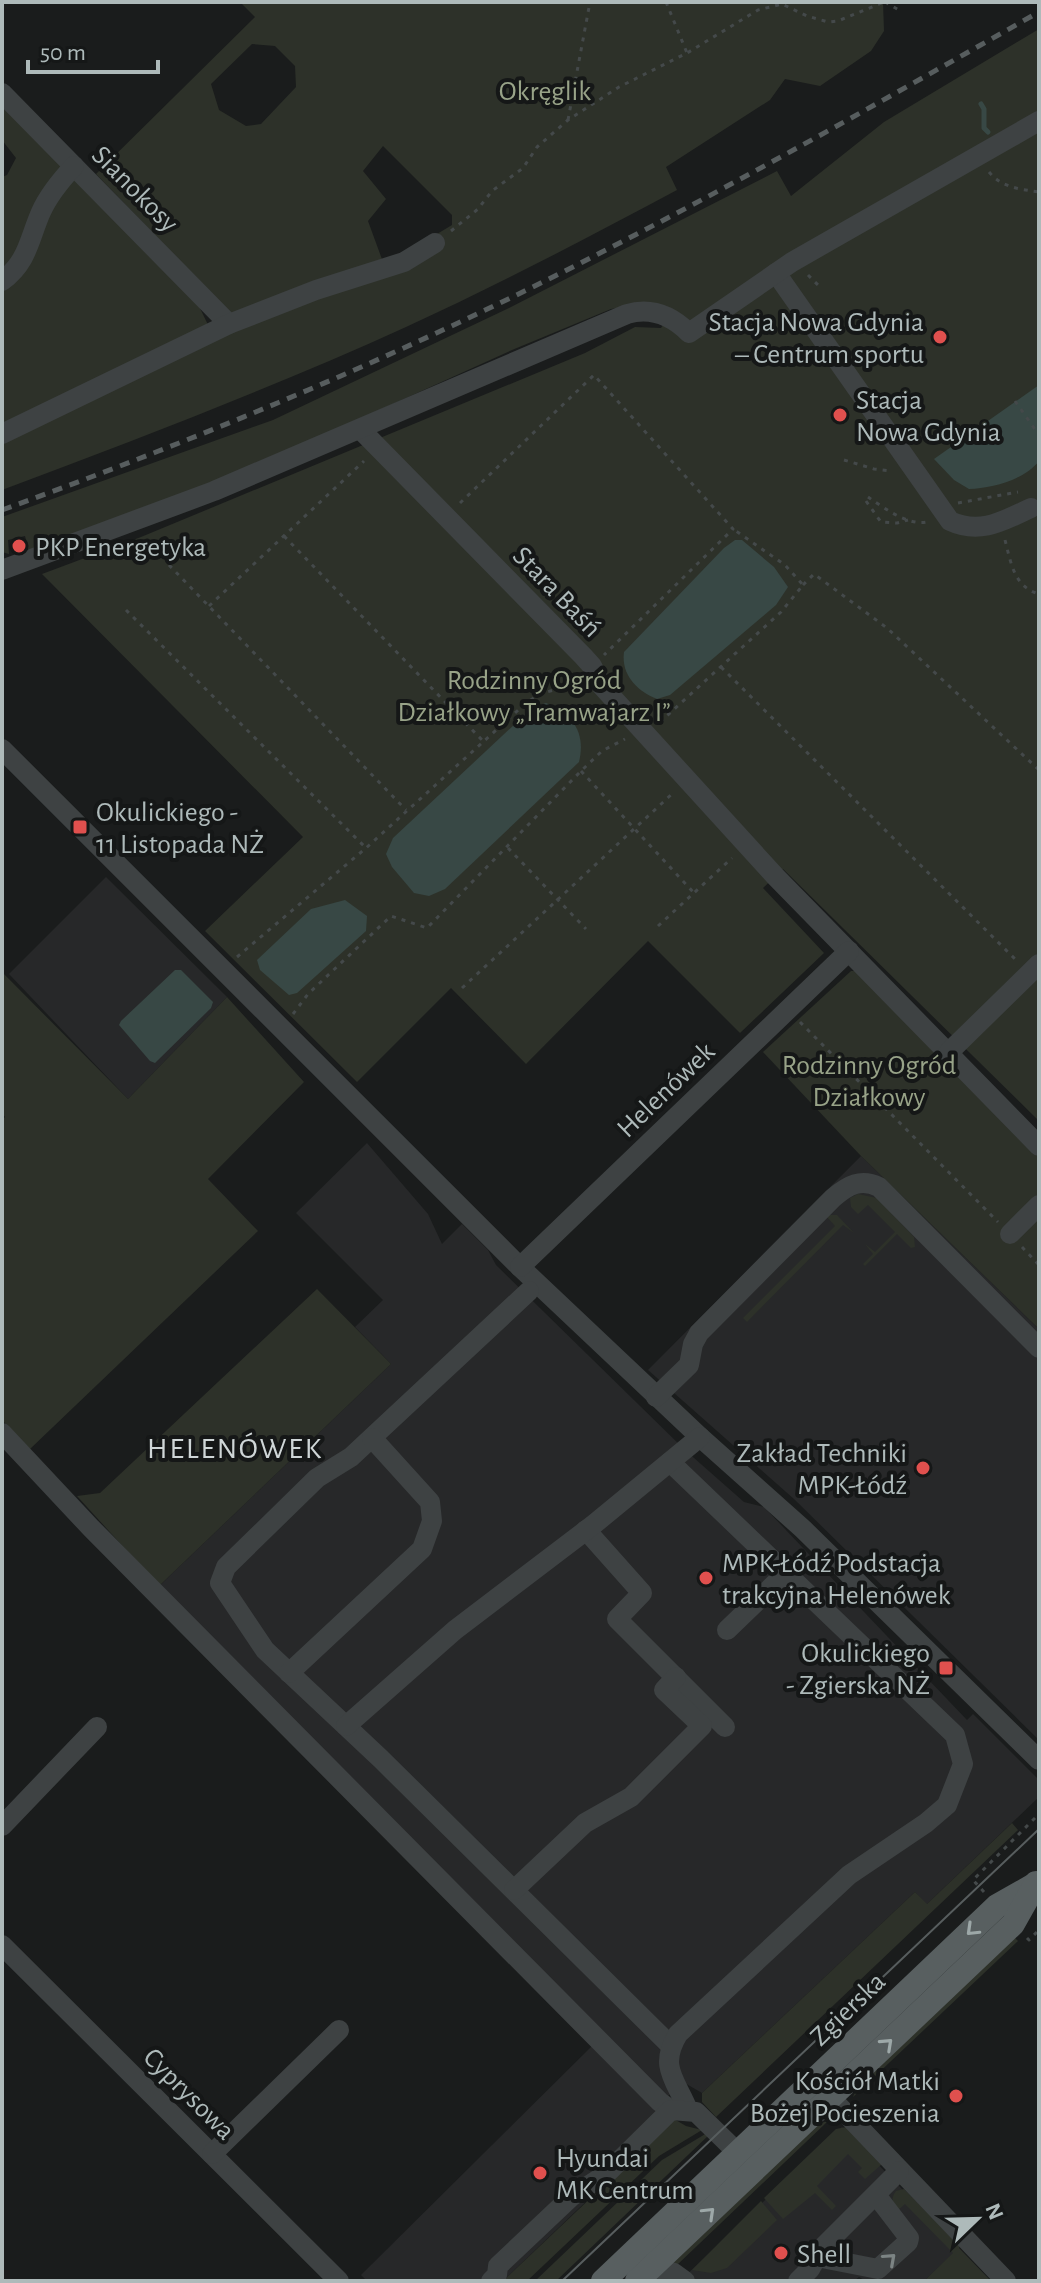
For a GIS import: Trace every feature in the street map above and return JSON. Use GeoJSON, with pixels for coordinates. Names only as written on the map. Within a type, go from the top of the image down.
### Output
{"type":"FeatureCollection","features":[{"type":"Feature","properties":{"kind":"main road","name":"Zgierska"},"geometry":{"type":"LineString","coordinates":[[645,2274],[1013,1924],[1037,1885]]}},
{"type":"Feature","properties":{"kind":"main road","name":"Zgierska"},"geometry":{"type":"LineString","coordinates":[[603,2281],[997,1906],[1037,1885]]}},
{"type":"Feature","properties":{"kind":"street","name":"Sianokosy"},"geometry":{"type":"LineString","coordinates":[[2,93],[229,324]]}},
{"type":"Feature","properties":{"kind":"street"},"geometry":{"type":"LineString","coordinates":[[2,570],[214,491],[631,312],[660,314],[689,333],[776,273],[1039,121]]}},
{"type":"Feature","properties":{"kind":"street"},"geometry":{"type":"LineString","coordinates":[[2,281],[11,275],[27,253],[43,208],[74,166]]}},
{"type":"Feature","properties":{"kind":"street"},"geometry":{"type":"LineString","coordinates":[[2,434],[229,324],[316,290],[404,262],[435,243]]}},
{"type":"Feature","properties":{"kind":"street"},"geometry":{"type":"LineString","coordinates":[[776,273],[950,521],[965,528],[976,528],[999,523],[1031,508]]}},
{"type":"Feature","properties":{"kind":"street","name":"Stara Baśń"},"geometry":{"type":"LineString","coordinates":[[361,430],[596,676],[775,876],[1039,1146]]}},
{"type":"Feature","properties":{"kind":"street"},"geometry":{"type":"LineString","coordinates":[[2,749],[520,1267],[656,1397],[795,1520],[1039,1760]]}},
{"type":"Feature","properties":{"kind":"street","name":"Helenówek"},"geometry":{"type":"LineString","coordinates":[[520,1267],[849,951]]}},
{"type":"Feature","properties":{"kind":"street"},"geometry":{"type":"LineString","coordinates":[[948,1053],[1034,969]]}},
{"type":"Feature","properties":{"kind":"street"},"geometry":{"type":"LineString","coordinates":[[656,1397],[689,1365],[693,1344],[699,1333],[833,1198],[847,1187],[862,1182],[879,1187],[1039,1348]]}},
{"type":"Feature","properties":{"kind":"street"},"geometry":{"type":"LineString","coordinates":[[1010,1234],[1039,1205]]}},
{"type":"Feature","properties":{"kind":"street"},"geometry":{"type":"LineString","coordinates":[[529,1291],[351,1457],[317,1478],[226,1567],[220,1583],[265,1650],[671,2046]]}},
{"type":"Feature","properties":{"kind":"street"},"geometry":{"type":"LineString","coordinates":[[2,1433],[102,1539],[660,2102],[703,2117],[738,2153]]}},
{"type":"Feature","properties":{"kind":"street"},"geometry":{"type":"LineString","coordinates":[[346,1726],[455,1630],[586,1530],[700,1437]]}},
{"type":"Feature","properties":{"kind":"street"},"geometry":{"type":"LineString","coordinates":[[289,1673],[422,1549],[432,1521],[430,1502],[372,1438]]}},
{"type":"Feature","properties":{"kind":"street"},"geometry":{"type":"LineString","coordinates":[[670,1462],[955,1735],[963,1764],[947,1805],[926,1823],[849,1875],[678,2034],[671,2046],[668,2062],[680,2110]]}},
{"type":"Feature","properties":{"kind":"street"},"geometry":{"type":"LineString","coordinates":[[586,1530],[642,1593],[617,1619],[725,1727]]}},
{"type":"Feature","properties":{"kind":"street"},"geometry":{"type":"LineString","coordinates":[[727,1630],[785,1574]]}},
{"type":"Feature","properties":{"kind":"street"},"geometry":{"type":"LineString","coordinates":[[514,1890],[585,1823],[631,1797],[702,1726],[664,1690],[676,1677]]}},
{"type":"Feature","properties":{"kind":"street"},"geometry":{"type":"LineString","coordinates":[[2,1826],[97,1727]]}},
{"type":"Feature","properties":{"kind":"street","name":"Cyprysowa"},"geometry":{"type":"LineString","coordinates":[[2,1945],[339,2281]]}},
{"type":"Feature","properties":{"kind":"street"},"geometry":{"type":"LineString","coordinates":[[212,2154],[339,2030]]}},
{"type":"Feature","properties":{"kind":"street"},"geometry":{"type":"LineString","coordinates":[[830,2097],[1006,2281]]}},
{"type":"Feature","properties":{"kind":"street"},"geometry":{"type":"LineString","coordinates":[[491,2281],[497,2275],[498,2266],[571,2197],[606,2174],[680,2110]]}},
{"type":"Feature","properties":{"kind":"street"},"geometry":{"type":"LineString","coordinates":[[798,2281],[810,2269],[822,2248],[899,2171]]}},
{"type":"Feature","properties":{"kind":"street"},"geometry":{"type":"LineString","coordinates":[[817,2257],[878,2269],[908,2242],[909,2238],[876,2195]]}},
{"type":"Feature","properties":{"kind":"street"},"geometry":{"type":"LineString","coordinates":[[645,2274],[700,2281]]}},
{"type":"Feature","properties":{"kind":"path"},"geometry":{"type":"LineString","coordinates":[[568,120],[590,2]]}},
{"type":"Feature","properties":{"kind":"path"},"geometry":{"type":"LineString","coordinates":[[666,2],[687,53]]}},
{"type":"Feature","properties":{"kind":"path"},"geometry":{"type":"LineString","coordinates":[[435,243],[478,209],[492,191],[523,168],[537,147],[568,120],[619,87],[687,53],[758,10],[782,4],[828,22],[838,21],[884,2],[899,10]]}},
{"type":"Feature","properties":{"kind":"path"},"geometry":{"type":"LineString","coordinates":[[978,155],[996,180],[1018,190],[1039,192]]}},
{"type":"Feature","properties":{"kind":"path"},"geometry":{"type":"LineString","coordinates":[[808,275],[818,285]]}},
{"type":"Feature","properties":{"kind":"path"},"geometry":{"type":"LineString","coordinates":[[446,516],[594,375],[733,529],[785,565],[803,585]]}},
{"type":"Feature","properties":{"kind":"path"},"geometry":{"type":"LineString","coordinates":[[1015,401],[1039,435]]}},
{"type":"Feature","properties":{"kind":"path"},"geometry":{"type":"LineString","coordinates":[[208,607],[378,448]]}},
{"type":"Feature","properties":{"kind":"path"},"geometry":{"type":"LineString","coordinates":[[844,460],[891,471],[912,466]]}},
{"type":"Feature","properties":{"kind":"path"},"geometry":{"type":"LineString","coordinates":[[908,520],[881,522],[867,499],[908,520],[926,523],[943,511]]}},
{"type":"Feature","properties":{"kind":"path"},"geometry":{"type":"LineString","coordinates":[[999,523],[1019,582],[1029,591],[1039,594]]}},
{"type":"Feature","properties":{"kind":"path"},"geometry":{"type":"LineString","coordinates":[[234,961],[366,848],[526,703],[540,694],[596,676],[733,529]]}},
{"type":"Feature","properties":{"kind":"path"},"geometry":{"type":"LineString","coordinates":[[284,536],[483,741]]}},
{"type":"Feature","properties":{"kind":"path"},"geometry":{"type":"LineString","coordinates":[[169,565],[406,810]]}},
{"type":"Feature","properties":{"kind":"path"},"geometry":{"type":"LineString","coordinates":[[288,1019],[308,994],[391,916],[427,928],[602,751],[625,739],[646,734],[781,612],[814,574],[887,628],[1039,770]]}},
{"type":"Feature","properties":{"kind":"path"},"geometry":{"type":"LineString","coordinates":[[126,610],[366,848]]}},
{"type":"Feature","properties":{"kind":"path"},"geometry":{"type":"LineString","coordinates":[[721,667],[1034,969]]}},
{"type":"Feature","properties":{"kind":"path"},"geometry":{"type":"LineString","coordinates":[[581,771],[694,893]]}},
{"type":"Feature","properties":{"kind":"path"},"geometry":{"type":"LineString","coordinates":[[462,988],[687,780]]}},
{"type":"Feature","properties":{"kind":"path"},"geometry":{"type":"LineString","coordinates":[[658,926],[746,844]]}},
{"type":"Feature","properties":{"kind":"path"},"geometry":{"type":"LineString","coordinates":[[508,848],[586,929]]}},
{"type":"Feature","properties":{"kind":"path"},"geometry":{"type":"LineString","coordinates":[[788,1010],[1039,1265]]}},
{"type":"Feature","properties":{"kind":"path"},"geometry":{"type":"LineString","coordinates":[[987,1895],[973,1880],[1039,1814]]}},
{"type":"Feature","properties":{"kind":"shaded area"},"geometry":{"type":"Polygon","coordinates":[[[1039,385],[1039,461],[1033,468],[997,485],[969,489],[954,480],[934,459],[1039,385]]]}},
{"type":"Feature","properties":{"kind":"shaded area"},"geometry":{"type":"Polygon","coordinates":[[[735,540],[742,540],[774,567],[788,587],[776,605],[670,695],[657,699],[650,696],[637,687],[628,675],[624,652],[735,540]]]}},
{"type":"Feature","properties":{"kind":"shaded area"},"geometry":{"type":"Polygon","coordinates":[[[546,703],[564,713],[579,733],[579,762],[445,889],[429,896],[414,893],[392,867],[386,854],[393,838],[532,708],[546,703]]]}},
{"type":"Feature","properties":{"kind":"shaded area"},"geometry":{"type":"Polygon","coordinates":[[[106,877],[227,997],[128,1099],[9,974],[106,877]]]}},
{"type":"Feature","properties":{"kind":"shaded area"},"geometry":{"type":"Polygon","coordinates":[[[345,900],[367,916],[366,931],[297,993],[289,995],[260,970],[257,960],[311,909],[345,900]]]}},
{"type":"Feature","properties":{"kind":"shaded area"},"geometry":{"type":"Polygon","coordinates":[[[175,970],[181,970],[213,1002],[211,1008],[155,1063],[119,1025],[175,970]]]}},
{"type":"Feature","properties":{"kind":"shaded area"},"geometry":{"type":"Polygon","coordinates":[[[367,1143],[428,1214],[442,1244],[462,1224],[488,1250],[496,1265],[685,1450],[744,1502],[764,1507],[967,1720],[973,1714],[1039,1780],[1039,1797],[926,1905],[915,1892],[702,2093],[683,2082],[665,2099],[159,1586],[391,1364],[355,1327],[383,1300],[296,1213],[367,1143]]]}},
{"type":"Feature","properties":{"kind":"shaded area"},"geometry":{"type":"Polygon","coordinates":[[[861,1156],[1039,1329],[1039,1740],[794,1499],[648,1370],[861,1156]]]}},
{"type":"Feature","properties":{"kind":"shaded area","name":"Hyundai MK Centrum"},"geometry":{"type":"Polygon","coordinates":[[[593,2045],[669,2122],[503,2281],[367,2281],[361,2275],[593,2045]]]}},
{"type":"Feature","properties":{"kind":"shaded area"},"geometry":{"type":"Polygon","coordinates":[[[842,2127],[959,2248],[924,2281],[866,2281],[859,2277],[854,2281],[680,2281],[842,2127]]]}},
{"type":"Feature","properties":{"kind":"green space","name":"Okręglik"},"geometry":{"type":"Polygon","coordinates":[[[240,2],[883,2],[884,31],[871,51],[820,86],[785,79],[770,100],[666,167],[677,190],[576,243],[474,295],[306,371],[2,490],[2,177],[7,175],[16,158],[2,140],[2,105],[196,300],[211,331],[237,320],[96,174],[255,17],[240,2]],[[252,44],[211,84],[219,110],[246,126],[261,124],[296,87],[295,66],[275,46],[252,44]],[[383,146],[363,171],[386,199],[368,221],[383,262],[402,255],[452,225],[452,215],[383,146]]]}},
{"type":"Feature","properties":{"kind":"green space","name":"Rodzinny Ogród Działkowy „Tramwajarz I”"},"geometry":{"type":"Polygon","coordinates":[[[1039,29],[1039,1121],[783,869],[763,888],[824,953],[740,1033],[648,941],[526,1064],[451,988],[357,1082],[205,931],[303,837],[42,574],[141,537],[585,353],[635,327],[661,328],[672,311],[624,307],[611,309],[512,350],[251,468],[29,552],[25,536],[8,540],[9,554],[2,552],[2,517],[273,420],[509,308],[777,171],[791,196],[884,122],[1039,29]]]}},
{"type":"Feature","properties":{"kind":"green space","name":"Rodzinny Ogród Działkowy"},"geometry":{"type":"Polygon","coordinates":[[[851,971],[855,971],[1039,1155],[1039,1329],[861,1156],[763,1052],[851,971]]]}},
{"type":"Feature","properties":{"kind":"green space"},"geometry":{"type":"Polygon","coordinates":[[[2,972],[128,1099],[227,997],[304,1082],[208,1179],[258,1231],[30,1449],[2,1420],[2,1120],[5,1117],[2,1113],[2,972]]]}},
{"type":"Feature","properties":{"kind":"green space"},"geometry":{"type":"Polygon","coordinates":[[[858,1194],[877,1198],[914,1237],[915,1247],[911,1248],[897,1234],[865,1266],[863,1264],[873,1254],[865,1244],[875,1252],[895,1232],[868,1205],[858,1214],[851,1207],[850,1198],[858,1194]]]}},
{"type":"Feature","properties":{"kind":"green space"},"geometry":{"type":"Polygon","coordinates":[[[828,1215],[837,1215],[854,1233],[843,1225],[747,1322],[743,1318],[835,1226],[828,1215]]]}},
{"type":"Feature","properties":{"kind":"green space"},"geometry":{"type":"Polygon","coordinates":[[[317,1289],[391,1364],[159,1586],[77,1496],[100,1493],[317,1289]]]}},
{"type":"Feature","properties":{"kind":"green space"},"geometry":{"type":"Polygon","coordinates":[[[1012,1823],[1018,1830],[716,2117],[702,2102],[702,2093],[915,1892],[927,1904],[1012,1823]]]}},
{"type":"Feature","properties":{"kind":"green space"},"geometry":{"type":"Polygon","coordinates":[[[1014,1937],[1018,1941],[853,2097],[857,2088],[1014,1937]]]}},
{"type":"Feature","properties":{"kind":"green space"},"geometry":{"type":"Polygon","coordinates":[[[674,2119],[702,2130],[659,2156],[527,2281],[503,2281],[674,2119]]]}},
{"type":"Feature","properties":{"kind":"green space"},"geometry":{"type":"Polygon","coordinates":[[[827,2122],[677,2265],[672,2262],[816,2126],[827,2122]]]}},
{"type":"Feature","properties":{"kind":"green space"},"geometry":{"type":"Polygon","coordinates":[[[846,2127],[882,2164],[865,2179],[858,2172],[862,2168],[848,2154],[817,2186],[836,2206],[832,2210],[815,2193],[783,2219],[764,2198],[836,2129],[846,2127]]]}},
{"type":"Feature","properties":{"kind":"green space"},"geometry":{"type":"Polygon","coordinates":[[[710,2134],[556,2281],[535,2281],[662,2160],[710,2134]]]}},
{"type":"Feature","properties":{"kind":"green space"},"geometry":{"type":"Polygon","coordinates":[[[904,2189],[991,2281],[924,2281],[953,2253],[905,2204],[896,2212],[893,2196],[896,2191],[904,2189]]]}},
{"type":"Feature","properties":{"kind":"green space"},"geometry":{"type":"Polygon","coordinates":[[[761,2201],[777,2220],[727,2268],[711,2273],[692,2270],[761,2201]]]}},
{"type":"Feature","properties":{"kind":"waterway"},"geometry":{"type":"LineString","coordinates":[[981,104],[984,128],[988,132]]}},
{"type":"Feature","properties":{"kind":"tram line"},"geometry":{"type":"LineString","coordinates":[[562,2281],[1039,1829]]}},
{"type":"Feature","properties":{"kind":"railway"},"geometry":{"type":"LineString","coordinates":[[2,510],[230,423],[380,359],[527,290],[766,165],[1039,12]]}},
{"type":"Feature","properties":{"kind":"place","name":"Stacja Nowa Gdynia – Centrum sportu"},"geometry":{"type":"Point","coordinates":[940,337]}},
{"type":"Feature","properties":{"kind":"place","name":"Stacja Nowa Gdynia"},"geometry":{"type":"Point","coordinates":[840,415]}},
{"type":"Feature","properties":{"kind":"place","name":"PKP Energetyka"},"geometry":{"type":"Point","coordinates":[19,546]}},
{"type":"Feature","properties":{"kind":"place","name":"Okulickiego - 11 Listopada NŻ"},"geometry":{"type":"Point","coordinates":[80,827]}},
{"type":"Feature","properties":{"kind":"place","name":"Zakład Techniki MPK-Łódź"},"geometry":{"type":"Point","coordinates":[923,1468]}},
{"type":"Feature","properties":{"kind":"place","name":"MPK-Łódź Podstacja trakcyjna Helenówek"},"geometry":{"type":"Point","coordinates":[706,1578]}},
{"type":"Feature","properties":{"kind":"place","name":"Okulickiego - Zgierska NŻ"},"geometry":{"type":"Point","coordinates":[946,1668]}},
{"type":"Feature","properties":{"kind":"place","name":"Kościół Matki Bożej Pocieszenia"},"geometry":{"type":"Point","coordinates":[956,2096]}},
{"type":"Feature","properties":{"kind":"place","name":"Hyundai MK Centrum"},"geometry":{"type":"Point","coordinates":[540,2173]}},
{"type":"Feature","properties":{"kind":"place","name":"Shell"},"geometry":{"type":"Point","coordinates":[781,2253]}},
{"type":"Feature","properties":{"kind":"district","name":"HELENÓWEK"},"geometry":{"type":"Point","coordinates":[235,1448]}}]}
